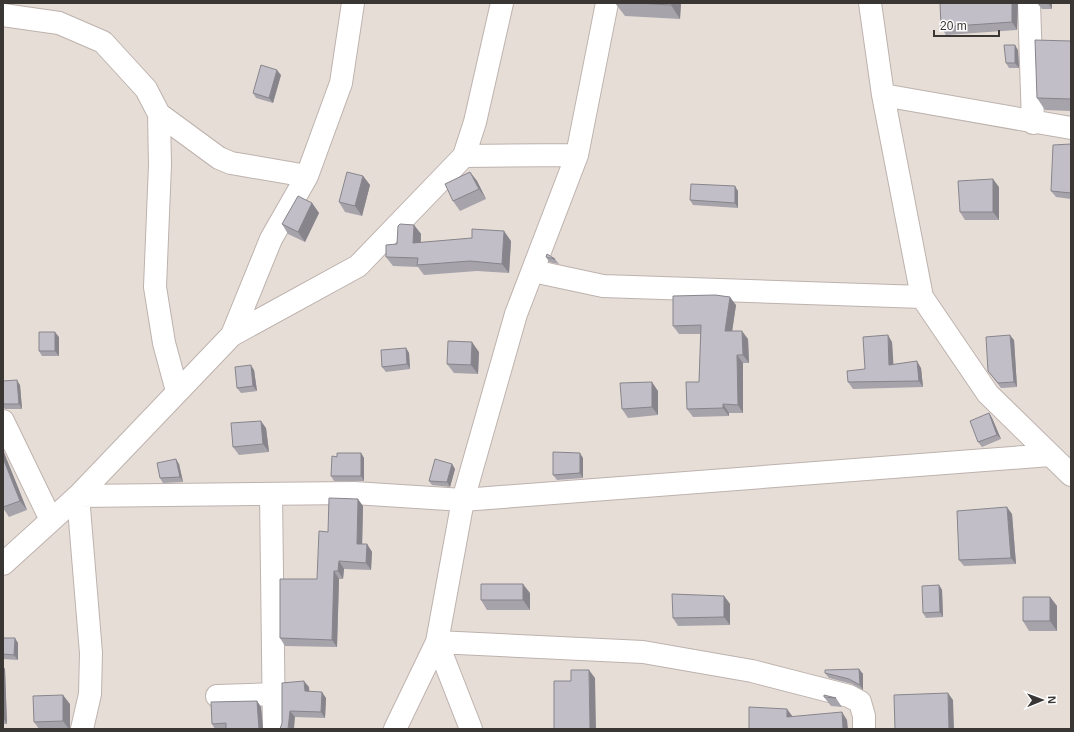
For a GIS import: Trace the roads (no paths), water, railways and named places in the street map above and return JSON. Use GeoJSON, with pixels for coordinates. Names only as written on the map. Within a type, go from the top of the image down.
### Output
{"type":"FeatureCollection","features":[{"type":"Feature","properties":{"kind":"street"},"geometry":{"type":"LineString","coordinates":[[232,335],[271,240],[307,176],[341,83],[353,3]]}},
{"type":"Feature","properties":{"kind":"street"},"geometry":{"type":"LineString","coordinates":[[3,564],[78,496],[232,335],[358,266],[464,156],[475,122],[502,3]]}},
{"type":"Feature","properties":{"kind":"street"},"geometry":{"type":"LineString","coordinates":[[395,729],[437,642],[463,500],[516,314],[577,155],[607,3]]}},
{"type":"Feature","properties":{"kind":"street"},"geometry":{"type":"LineString","coordinates":[[870,3],[883,95],[922,297],[988,394],[1071,475]]}},
{"type":"Feature","properties":{"kind":"street"},"geometry":{"type":"LineString","coordinates":[[1029,3],[1033,123]]}},
{"type":"Feature","properties":{"kind":"street"},"geometry":{"type":"LineString","coordinates":[[3,16],[59,23],[103,42],[146,89],[159,114],[219,158],[231,163],[307,176]]}},
{"type":"Feature","properties":{"kind":"street"},"geometry":{"type":"LineString","coordinates":[[883,95],[954,106],[1033,123],[1071,128]]}},
{"type":"Feature","properties":{"kind":"street"},"geometry":{"type":"LineString","coordinates":[[159,114],[160,165],[155,287],[164,344],[177,391]]}},
{"type":"Feature","properties":{"kind":"street"},"geometry":{"type":"LineString","coordinates":[[464,156],[577,155]]}},
{"type":"Feature","properties":{"kind":"street"},"geometry":{"type":"LineString","coordinates":[[533,271],[603,286],[922,297]]}},
{"type":"Feature","properties":{"kind":"street"},"geometry":{"type":"LineString","coordinates":[[3,421],[51,520]]}},
{"type":"Feature","properties":{"kind":"street"},"geometry":{"type":"LineString","coordinates":[[78,496],[354,493],[463,500],[1050,455]]}},
{"type":"Feature","properties":{"kind":"street"},"geometry":{"type":"LineString","coordinates":[[271,494],[274,729]]}},
{"type":"Feature","properties":{"kind":"street"},"geometry":{"type":"LineString","coordinates":[[78,496],[91,653],[90,694],[82,729]]}},
{"type":"Feature","properties":{"kind":"street"},"geometry":{"type":"LineString","coordinates":[[437,642],[471,729]]}},
{"type":"Feature","properties":{"kind":"street"},"geometry":{"type":"LineString","coordinates":[[437,642],[643,652],[752,671],[849,696],[860,702],[864,716],[864,729]]}},
{"type":"Feature","properties":{"kind":"street"},"geometry":{"type":"LineString","coordinates":[[217,696],[274,694]]}}]}
